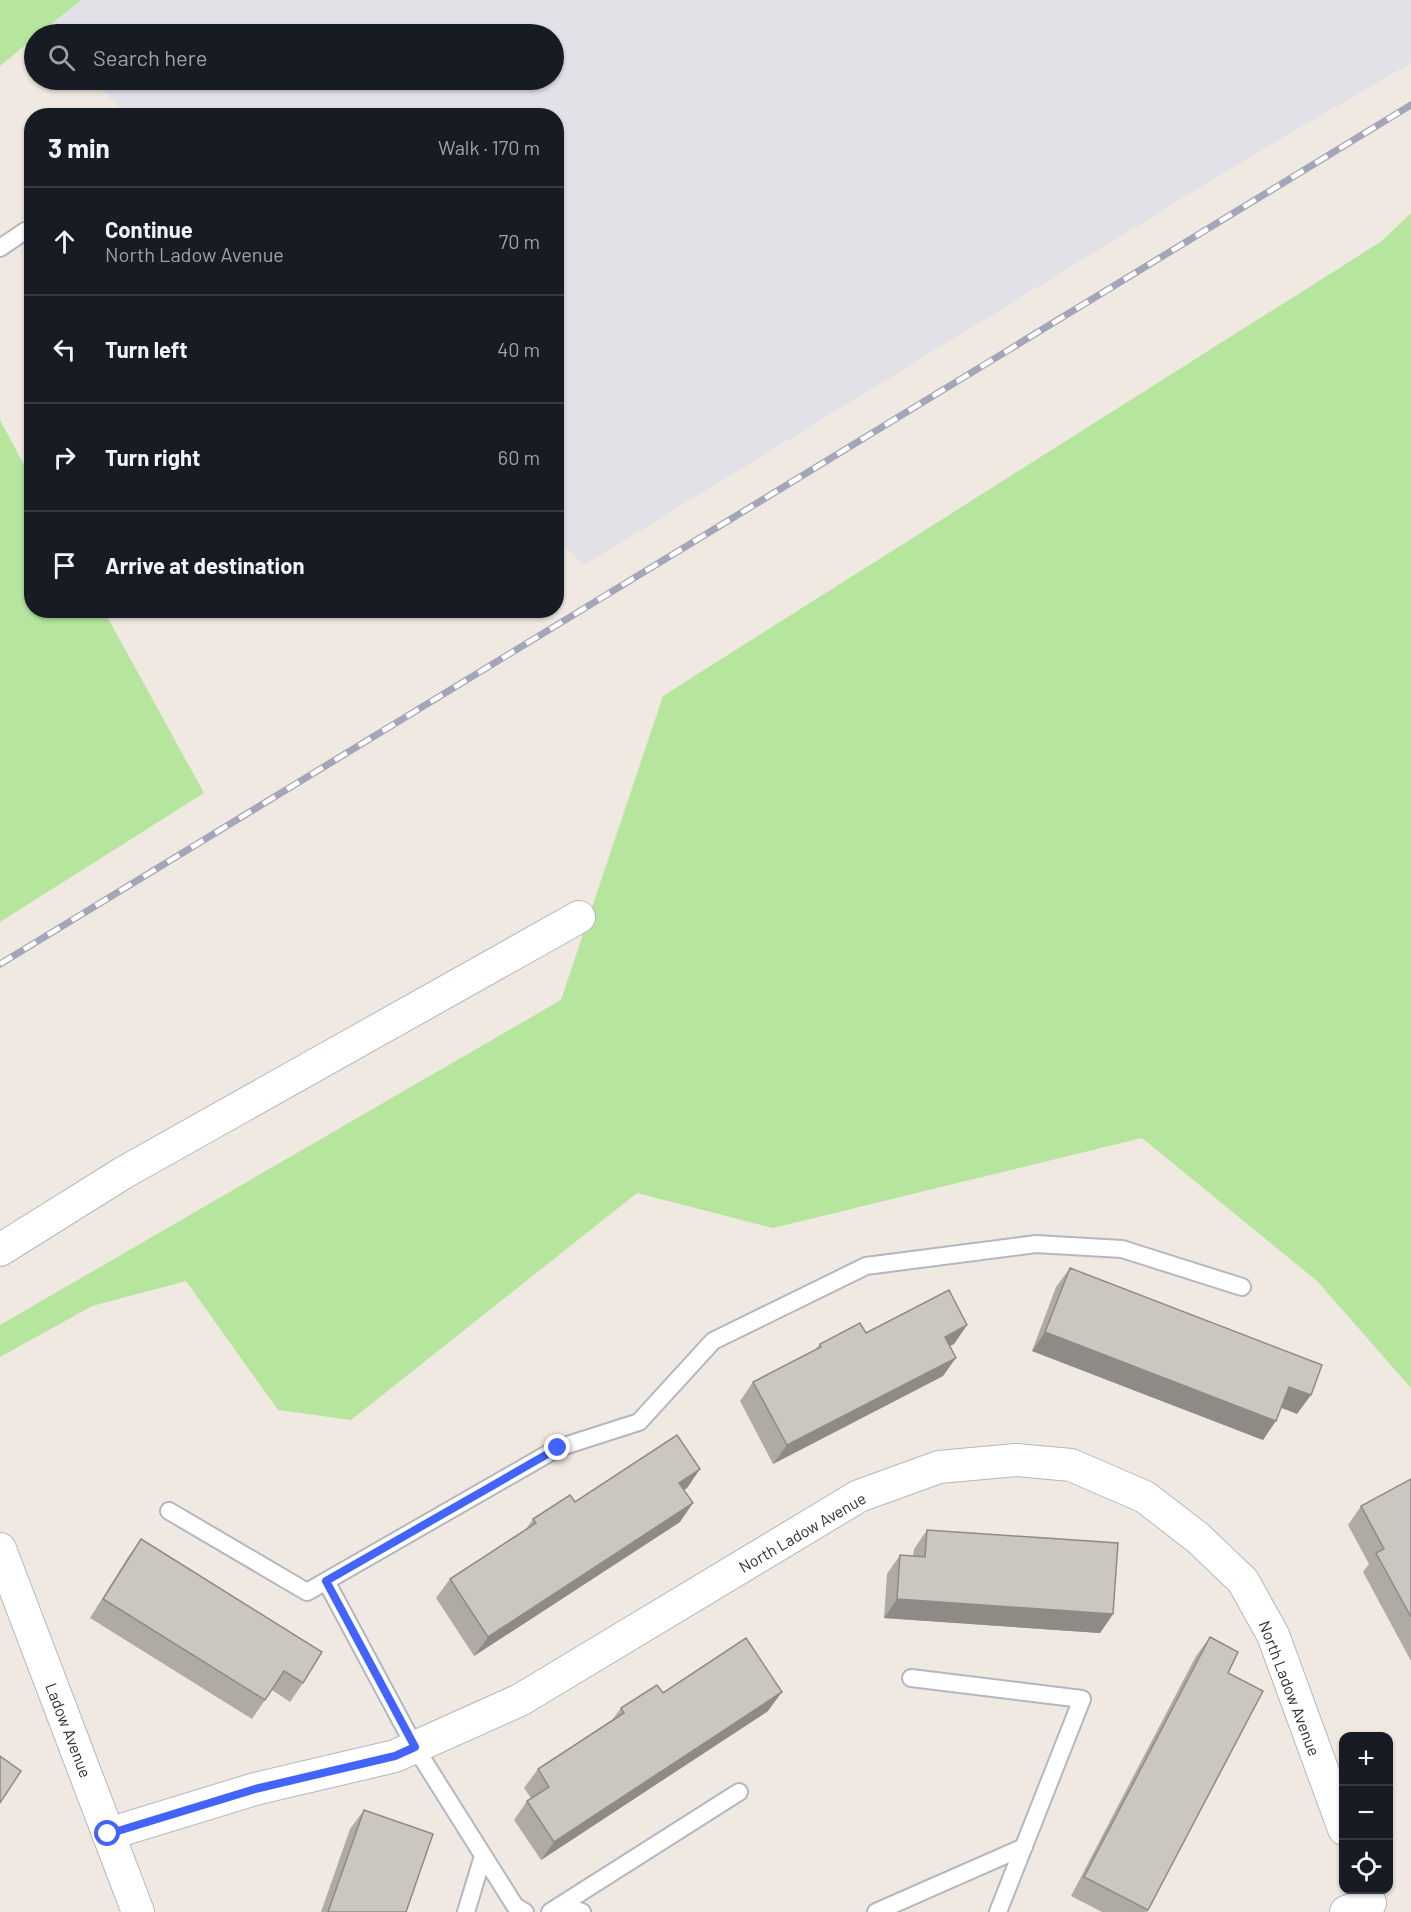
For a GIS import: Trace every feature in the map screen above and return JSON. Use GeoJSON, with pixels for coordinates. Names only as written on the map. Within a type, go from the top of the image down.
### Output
{"type":"FeatureCollection","features":[{"type":"Feature","properties":{"kind":"street"},"geometry":{"type":"LineString","coordinates":[[0,1250],[123,1173],[579,917]]}},
{"type":"Feature","properties":{"kind":"street","name":"North Ladow Avenue"},"geometry":{"type":"LineString","coordinates":[[108,1834],[255,1789],[395,1756],[520,1700],[859,1496],[939,1467],[1016,1460],[1071,1465],[1145,1497],[1198,1538],[1243,1581],[1273,1635],[1339,1815]]}},
{"type":"Feature","properties":{"kind":"street","name":"Ladow Avenue"},"geometry":{"type":"LineString","coordinates":[[0,1549],[138,1912]]}},
{"type":"Feature","properties":{"kind":"lane"},"geometry":{"type":"LineString","coordinates":[[0,248],[24,232]]}},
{"type":"Feature","properties":{"kind":"lane"},"geometry":{"type":"LineString","coordinates":[[169,1511],[307,1592],[558,1448],[639,1422],[713,1341],[866,1266],[1036,1244],[1122,1249],[1242,1287]]}},
{"type":"Feature","properties":{"kind":"lane"},"geometry":{"type":"LineString","coordinates":[[326,1581],[415,1747],[515,1906],[525,1912]]}},
{"type":"Feature","properties":{"kind":"lane"},"geometry":{"type":"LineString","coordinates":[[910,1678],[1082,1699],[999,1912]]}},
{"type":"Feature","properties":{"kind":"lane"},"geometry":{"type":"LineString","coordinates":[[556,1908],[740,1792]]}},
{"type":"Feature","properties":{"kind":"lane"},"geometry":{"type":"LineString","coordinates":[[876,1912],[1023,1847]]}},
{"type":"Feature","properties":{"kind":"lane"},"geometry":{"type":"LineString","coordinates":[[466,1912],[483,1856]]}},
{"type":"Feature","properties":{"kind":"lane"},"geometry":{"type":"LineString","coordinates":[[556,1908],[582,1912]]}},
{"type":"Feature","properties":{"kind":"shaded area"},"geometry":{"type":"Polygon","coordinates":[[[81,0],[1411,0],[1411,63],[1253,155],[584,565],[564,545],[564,108],[121,108],[102,90],[564,90],[564,24],[52,24],[81,0]]]}},
{"type":"Feature","properties":{"kind":"green space"},"geometry":{"type":"Polygon","coordinates":[[[0,0],[81,0],[51,24],[24,24],[24,46],[0,66],[0,0]]]}},
{"type":"Feature","properties":{"kind":"green space"},"geometry":{"type":"Polygon","coordinates":[[[1411,213],[1411,1388],[1317,1281],[1142,1138],[773,1228],[637,1193],[351,1420],[278,1410],[186,1281],[92,1306],[0,1357],[0,1325],[561,1000],[663,696],[1382,241],[1411,213]]]}},
{"type":"Feature","properties":{"kind":"green space"},"geometry":{"type":"Polygon","coordinates":[[[0,420],[24,465],[24,618],[108,618],[204,793],[0,922],[0,420]]]}},
{"type":"Feature","properties":{"kind":"building"},"geometry":{"type":"Polygon","coordinates":[[[1070,1268],[1322,1365],[1311,1395],[1289,1387],[1276,1421],[1045,1332],[1070,1268]]]}},
{"type":"Feature","properties":{"kind":"building"},"geometry":{"type":"Polygon","coordinates":[[[949,1290],[967,1325],[945,1337],[956,1358],[787,1445],[753,1382],[821,1347],[820,1344],[860,1323],[866,1333],[949,1290]]]}},
{"type":"Feature","properties":{"kind":"building"},"geometry":{"type":"Polygon","coordinates":[[[677,1435],[700,1469],[679,1483],[693,1503],[488,1637],[450,1579],[536,1523],[533,1519],[570,1495],[575,1502],[677,1435]]]}},
{"type":"Feature","properties":{"kind":"building"},"geometry":{"type":"Polygon","coordinates":[[[1411,1479],[1411,1617],[1376,1553],[1384,1549],[1361,1506],[1411,1479]]]}},
{"type":"Feature","properties":{"kind":"building"},"geometry":{"type":"Polygon","coordinates":[[[927,1530],[1118,1543],[1113,1614],[897,1599],[900,1555],[925,1557],[927,1530]]]}},
{"type":"Feature","properties":{"kind":"building"},"geometry":{"type":"Polygon","coordinates":[[[141,1539],[322,1652],[303,1683],[284,1671],[265,1700],[103,1599],[141,1539]]]}},
{"type":"Feature","properties":{"kind":"building"},"geometry":{"type":"Polygon","coordinates":[[[1210,1637],[1238,1652],[1228,1673],[1263,1691],[1148,1910],[1084,1877],[1210,1637]]]}},
{"type":"Feature","properties":{"kind":"building"},"geometry":{"type":"Polygon","coordinates":[[[746,1638],[782,1692],[554,1842],[527,1801],[549,1787],[538,1769],[624,1713],[621,1708],[657,1685],[663,1693],[746,1638]]]}},
{"type":"Feature","properties":{"kind":"building"},"geometry":{"type":"Polygon","coordinates":[[[0,1756],[21,1771],[0,1803],[0,1756]]]}},
{"type":"Feature","properties":{"kind":"building"},"geometry":{"type":"Polygon","coordinates":[[[364,1810],[433,1834],[406,1912],[328,1912],[364,1810]]]}},
{"type":"Feature","properties":{"kind":"railway"},"geometry":{"type":"LineString","coordinates":[[0,964],[1411,105]]}},
{"type":"Feature","properties":{"kind":"route"},"geometry":{"type":"LineString","coordinates":[[108,1834],[255,1789],[395,1756],[415,1747],[326,1581],[558,1448]]}}]}
